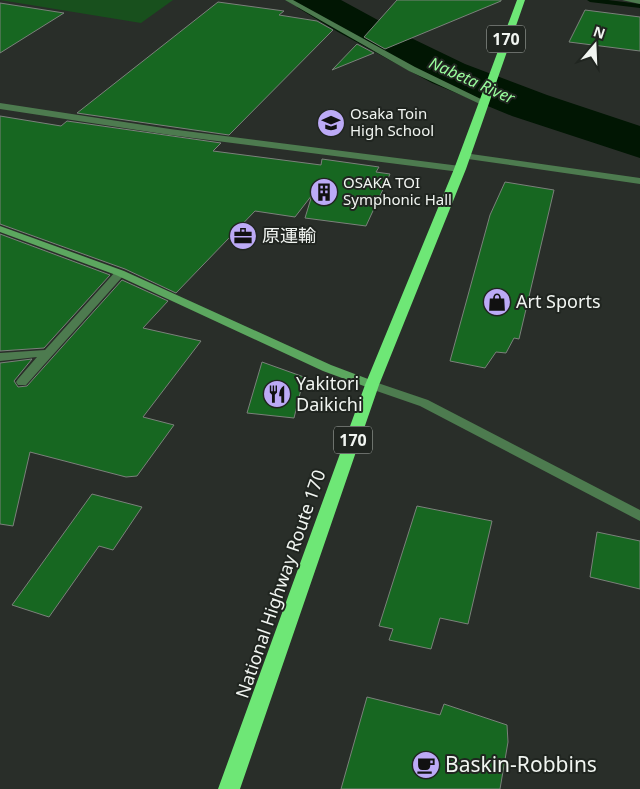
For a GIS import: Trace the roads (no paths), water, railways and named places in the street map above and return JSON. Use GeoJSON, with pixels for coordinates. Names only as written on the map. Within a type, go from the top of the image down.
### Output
{"type":"FeatureCollection","features":[{"type":"Feature","properties":{"kind":"highway","name":"National Highway Route 170"},"geometry":{"type":"LineString","coordinates":[[230,789],[372,385],[462,163],[521,0]]}},
{"type":"Feature","properties":{"kind":"street"},"geometry":{"type":"LineString","coordinates":[[288,0],[412,69],[485,98]]}},
{"type":"Feature","properties":{"kind":"street"},"geometry":{"type":"LineString","coordinates":[[625,0],[640,2]]}},
{"type":"Feature","properties":{"kind":"street"},"geometry":{"type":"LineString","coordinates":[[0,106],[170,132],[640,181]]}},
{"type":"Feature","properties":{"kind":"street"},"geometry":{"type":"LineString","coordinates":[[0,229],[120,273],[327,368],[424,404],[640,516]]}},
{"type":"Feature","properties":{"kind":"street"},"geometry":{"type":"LineString","coordinates":[[22,382],[120,273]]}},
{"type":"Feature","properties":{"kind":"street"},"geometry":{"type":"LineString","coordinates":[[0,357],[47,353]]}},
{"type":"Feature","properties":{"kind":"waterway","name":"Nabeta River"},"geometry":{"type":"LineString","coordinates":[[312,0],[422,61],[475,85],[640,143]]}},
{"type":"Feature","properties":{"kind":"waterway"},"geometry":{"type":"LineString","coordinates":[[590,0],[640,6]]}},
{"type":"Feature","properties":{"kind":"place","name":"Osaka Toin High School"},"geometry":{"type":"Point","coordinates":[331,123]}},
{"type":"Feature","properties":{"kind":"place","name":"OSAKA TOI Symphonic Hall"},"geometry":{"type":"Point","coordinates":[324,192]}},
{"type":"Feature","properties":{"kind":"place","name":"原運輸"},"geometry":{"type":"Point","coordinates":[243,236]}},
{"type":"Feature","properties":{"kind":"place","name":"Art Sports"},"geometry":{"type":"Point","coordinates":[497,302]}},
{"type":"Feature","properties":{"kind":"place","name":"Yakitori Daikichi"},"geometry":{"type":"Point","coordinates":[277,394]}},
{"type":"Feature","properties":{"kind":"place","name":"Baskin-Robbins"},"geometry":{"type":"Point","coordinates":[426,765]}}]}
